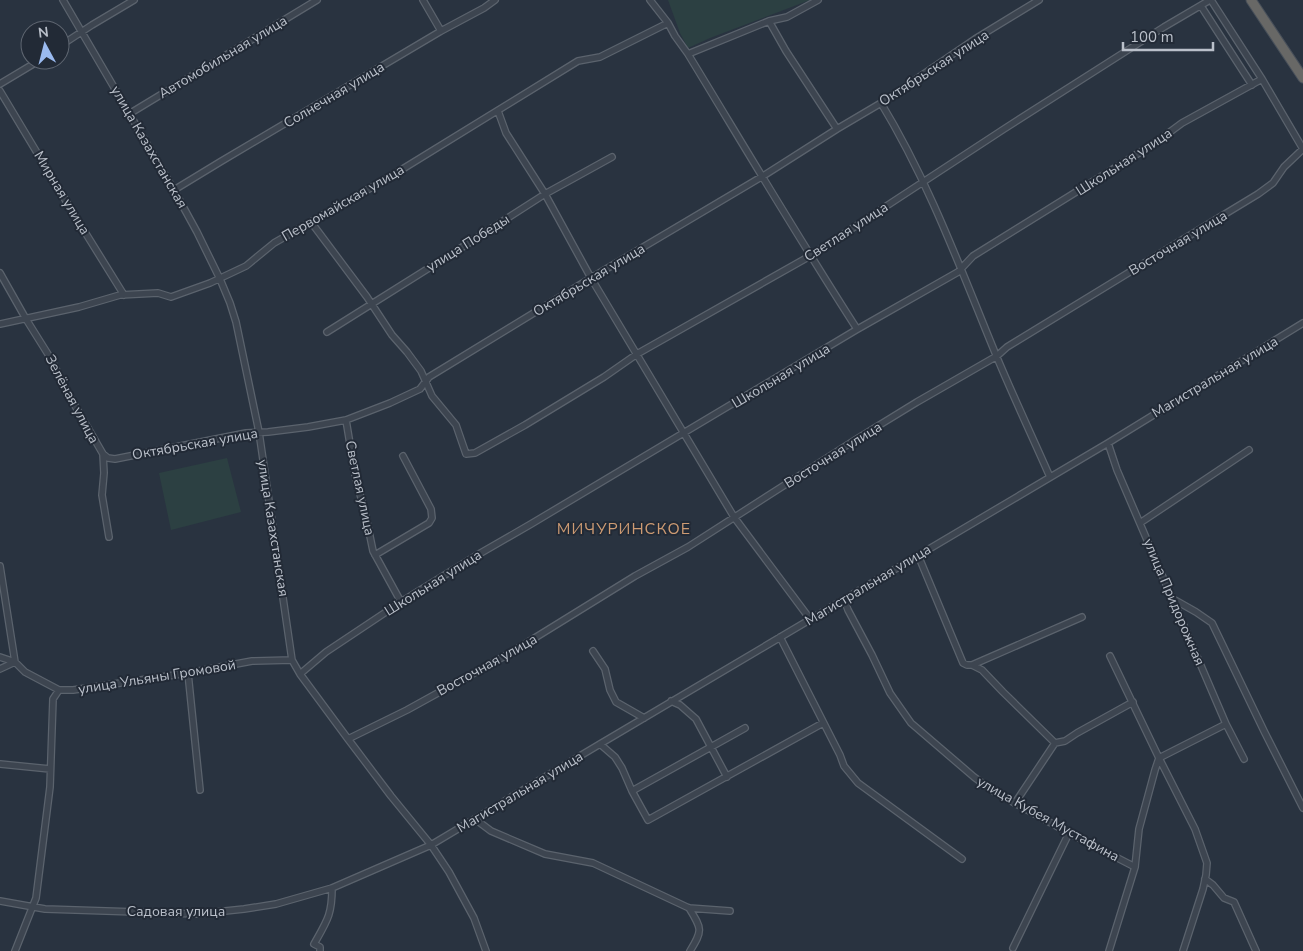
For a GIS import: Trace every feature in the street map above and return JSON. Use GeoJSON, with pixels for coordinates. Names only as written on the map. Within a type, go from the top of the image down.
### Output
{"type":"FeatureCollection","features":[{"type":"Feature","properties":{"kind":"highway"},"geometry":{"type":"LineString","coordinates":[[1252,0],[1303,78]]}},
{"type":"Feature","properties":{"kind":"street","name":"улица Казахстанская"},"geometry":{"type":"LineString","coordinates":[[63,0],[174,190],[197,232],[230,303],[236,322],[259,432],[292,660],[348,740],[450,872],[474,918],[486,951]]}},
{"type":"Feature","properties":{"kind":"street"},"geometry":{"type":"LineString","coordinates":[[70,40],[134,0]]}},
{"type":"Feature","properties":{"kind":"street","name":"Автомобильная улица"},"geometry":{"type":"LineString","coordinates":[[129,114],[317,0]]}},
{"type":"Feature","properties":{"kind":"street"},"geometry":{"type":"LineString","coordinates":[[423,0],[441,31]]}},
{"type":"Feature","properties":{"kind":"street","name":"Солнечная улица"},"geometry":{"type":"LineString","coordinates":[[174,190],[495,0]]}},
{"type":"Feature","properties":{"kind":"street"},"geometry":{"type":"LineString","coordinates":[[650,0],[688,54],[857,330]]}},
{"type":"Feature","properties":{"kind":"street"},"geometry":{"type":"LineString","coordinates":[[688,54],[769,21],[787,17],[818,0]]}},
{"type":"Feature","properties":{"kind":"street","name":"Октябрьская улица"},"geometry":{"type":"LineString","coordinates":[[103,454],[108,458],[115,459],[246,432],[268,432],[346,420],[420,389],[429,377],[763,176],[1039,0]]}},
{"type":"Feature","properties":{"kind":"street"},"geometry":{"type":"LineString","coordinates":[[1210,0],[1262,79],[1303,149]]}},
{"type":"Feature","properties":{"kind":"street","name":"Светлая улица"},"geometry":{"type":"LineString","coordinates":[[426,381],[432,396],[456,424],[466,454],[475,453],[525,425],[638,354],[810,256],[1004,129],[1156,32],[1210,0]]}},
{"type":"Feature","properties":{"kind":"street"},"geometry":{"type":"LineString","coordinates":[[1201,6],[1252,85]]}},
{"type":"Feature","properties":{"kind":"street"},"geometry":{"type":"LineString","coordinates":[[769,21],[786,51],[837,129]]}},
{"type":"Feature","properties":{"kind":"street","name":"Первомайская улица"},"geometry":{"type":"LineString","coordinates":[[0,324],[124,295],[158,293],[171,297],[210,284],[246,266],[274,243],[388,178],[578,61],[600,56],[668,23]]}},
{"type":"Feature","properties":{"kind":"street"},"geometry":{"type":"LineString","coordinates":[[0,84],[23,70]]}},
{"type":"Feature","properties":{"kind":"street","name":"Школьная улица"},"geometry":{"type":"LineString","coordinates":[[300,674],[326,652],[478,554],[958,272],[973,256],[1155,143],[1182,123],[1262,79]]}},
{"type":"Feature","properties":{"kind":"street","name":"Мирная улица"},"geometry":{"type":"LineString","coordinates":[[0,91],[124,295]]}},
{"type":"Feature","properties":{"kind":"street"},"geometry":{"type":"LineString","coordinates":[[880,103],[893,124],[962,268],[997,356],[1050,477]]}},
{"type":"Feature","properties":{"kind":"street"},"geometry":{"type":"LineString","coordinates":[[498,111],[506,133],[544,194],[591,278],[734,517],[810,619]]}},
{"type":"Feature","properties":{"kind":"street","name":"Восточная улица"},"geometry":{"type":"LineString","coordinates":[[348,740],[512,652],[636,576],[688,547],[901,412],[997,356],[1007,347],[1258,194],[1273,183],[1284,167],[1303,149]]}},
{"type":"Feature","properties":{"kind":"street","name":"улица Победы"},"geometry":{"type":"LineString","coordinates":[[327,332],[544,194],[612,157]]}},
{"type":"Feature","properties":{"kind":"street"},"geometry":{"type":"LineString","coordinates":[[311,222],[371,303],[392,335],[421,371],[426,381]]}},
{"type":"Feature","properties":{"kind":"street","name":"Зелёная улица"},"geometry":{"type":"LineString","coordinates":[[0,273],[51,359],[103,454],[102,495],[109,536]]}},
{"type":"Feature","properties":{"kind":"street","name":"Магистральная улица"},"geometry":{"type":"LineString","coordinates":[[431,845],[1108,443],[1303,323]]}},
{"type":"Feature","properties":{"kind":"street","name":"Светлая улица"},"geometry":{"type":"LineString","coordinates":[[346,420],[356,480],[373,550],[401,602]]}},
{"type":"Feature","properties":{"kind":"street","name":"улица Придорожная"},"geometry":{"type":"LineString","coordinates":[[1108,443],[1117,470],[1226,724],[1244,759]]}},
{"type":"Feature","properties":{"kind":"street"},"geometry":{"type":"LineString","coordinates":[[1140,523],[1249,450]]}},
{"type":"Feature","properties":{"kind":"street","name":"Светлая улица"},"geometry":{"type":"LineString","coordinates":[[375,555],[429,523],[432,518],[431,509],[403,456]]}},
{"type":"Feature","properties":{"kind":"street"},"geometry":{"type":"LineString","coordinates":[[918,555],[963,663],[982,670],[1055,744]]}},
{"type":"Feature","properties":{"kind":"street"},"geometry":{"type":"LineString","coordinates":[[0,566],[15,662],[0,669]]}},
{"type":"Feature","properties":{"kind":"street","name":"улица Кубея Мустафина"},"geometry":{"type":"LineString","coordinates":[[844,599],[890,693],[911,723],[974,778],[993,791],[1135,867]]}},
{"type":"Feature","properties":{"kind":"street"},"geometry":{"type":"LineString","coordinates":[[1173,599],[1212,623],[1303,808]]}},
{"type":"Feature","properties":{"kind":"street"},"geometry":{"type":"LineString","coordinates":[[972,665],[1082,617]]}},
{"type":"Feature","properties":{"kind":"street"},"geometry":{"type":"LineString","coordinates":[[780,637],[844,766],[858,783],[962,859]]}},
{"type":"Feature","properties":{"kind":"street"},"geometry":{"type":"LineString","coordinates":[[594,651],[605,669],[611,694],[616,702],[644,718]]}},
{"type":"Feature","properties":{"kind":"street"},"geometry":{"type":"LineString","coordinates":[[1110,656],[1195,830],[1207,863],[1205,879],[1183,951]]}},
{"type":"Feature","properties":{"kind":"street","name":"улица Ульяны Громовой"},"geometry":{"type":"LineString","coordinates":[[0,657],[15,662],[24,672],[59,690],[73,690],[252,662],[292,660]]}},
{"type":"Feature","properties":{"kind":"street"},"geometry":{"type":"LineString","coordinates":[[188,673],[200,790]]}},
{"type":"Feature","properties":{"kind":"street"},"geometry":{"type":"LineString","coordinates":[[15,951],[36,898],[50,787],[53,699],[59,690]]}},
{"type":"Feature","properties":{"kind":"street"},"geometry":{"type":"LineString","coordinates":[[672,701],[680,705],[696,719],[727,777]]}},
{"type":"Feature","properties":{"kind":"street"},"geometry":{"type":"LineString","coordinates":[[1016,803],[1055,744],[1065,741],[1077,732],[1132,702]]}},
{"type":"Feature","properties":{"kind":"street"},"geometry":{"type":"LineString","coordinates":[[600,744],[615,757],[622,768],[648,820],[823,723]]}},
{"type":"Feature","properties":{"kind":"street"},"geometry":{"type":"LineString","coordinates":[[1109,951],[1135,867],[1139,829],[1154,770],[1159,758],[1226,724]]}},
{"type":"Feature","properties":{"kind":"street"},"geometry":{"type":"LineString","coordinates":[[632,791],[746,728]]}},
{"type":"Feature","properties":{"kind":"street"},"geometry":{"type":"LineString","coordinates":[[0,764],[50,769]]}},
{"type":"Feature","properties":{"kind":"street"},"geometry":{"type":"LineString","coordinates":[[475,819],[491,830],[545,854],[593,863],[690,908],[730,911]]}},
{"type":"Feature","properties":{"kind":"street"},"geometry":{"type":"LineString","coordinates":[[1013,948],[1069,833]]}},
{"type":"Feature","properties":{"kind":"street","name":"Садовая улица"},"geometry":{"type":"LineString","coordinates":[[0,901],[45,909],[197,914],[222,912],[276,904],[332,888],[431,845]]}},
{"type":"Feature","properties":{"kind":"street"},"geometry":{"type":"LineString","coordinates":[[1205,879],[1224,898],[1234,902],[1256,951]]}},
{"type":"Feature","properties":{"kind":"street"},"geometry":{"type":"LineString","coordinates":[[320,951],[320,947],[314,944],[330,916],[332,888]]}},
{"type":"Feature","properties":{"kind":"street"},"geometry":{"type":"LineString","coordinates":[[690,908],[699,924],[699,936],[690,951]]}},
{"type":"Feature","properties":{"kind":"green space"},"geometry":{"type":"Polygon","coordinates":[[[668,0],[810,0],[688,48],[680,33],[668,0]]]}},
{"type":"Feature","properties":{"kind":"green space"},"geometry":{"type":"Polygon","coordinates":[[[227,458],[241,512],[171,530],[159,473],[227,458]]]}},
{"type":"Feature","properties":{"kind":"district","name":"МИЧУРИНСКОЕ"},"geometry":{"type":"Point","coordinates":[624,529]}}]}
